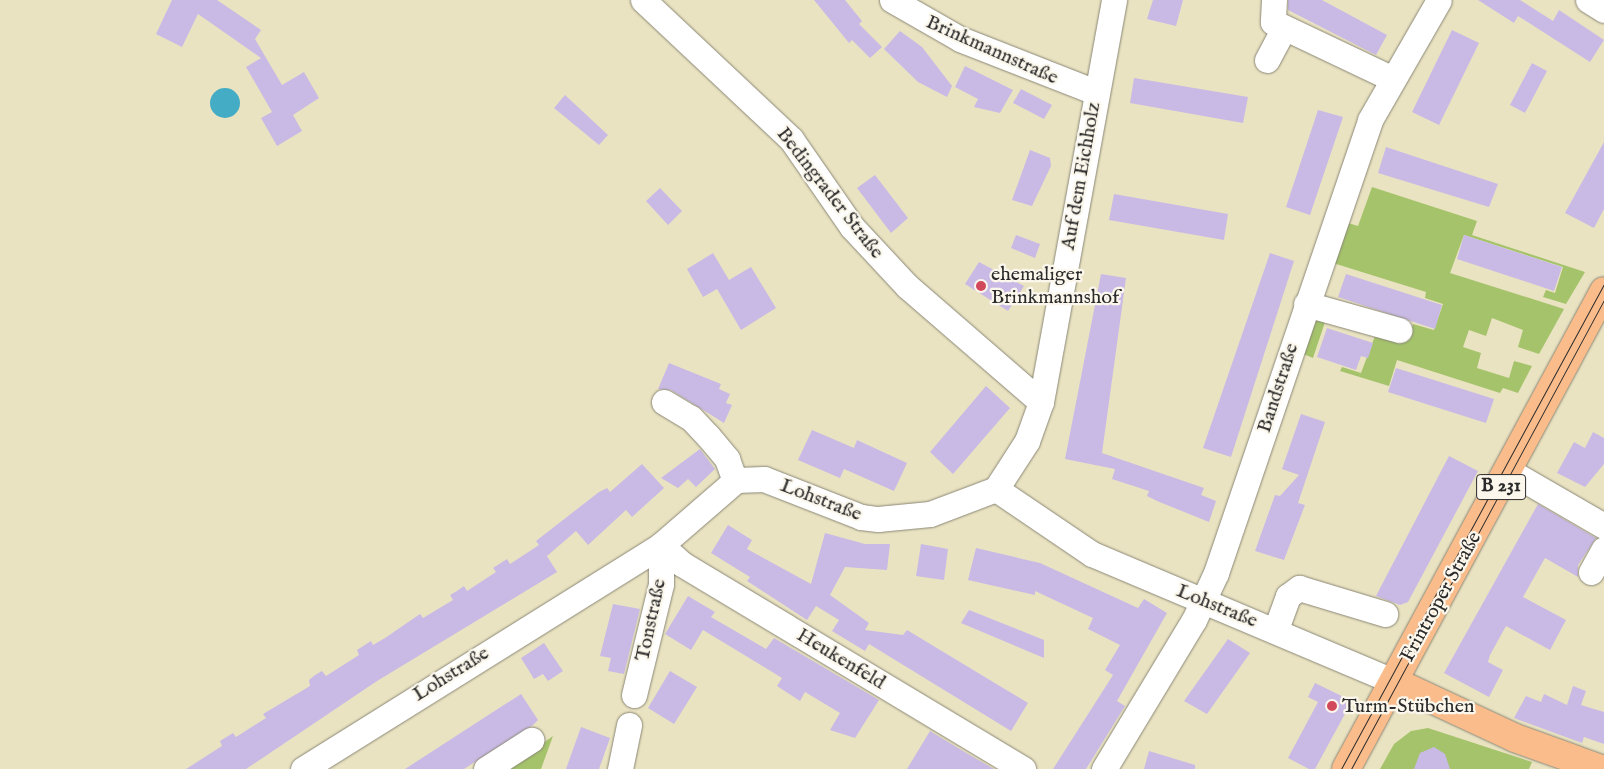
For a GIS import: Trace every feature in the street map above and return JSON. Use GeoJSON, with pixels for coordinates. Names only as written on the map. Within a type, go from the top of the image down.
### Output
{"type":"FeatureCollection","features":[{"type":"Feature","properties":{"kind":"main road","name":"Frintroper Straße"},"geometry":{"type":"LineString","coordinates":[[1346,769],[1386,679],[1509,471],[1604,291]]}},
{"type":"Feature","properties":{"kind":"main road"},"geometry":{"type":"LineString","coordinates":[[1386,679],[1515,738],[1601,769]]}},
{"type":"Feature","properties":{"kind":"street","name":"Bedingrader Straße"},"geometry":{"type":"LineString","coordinates":[[643,0],[791,139],[852,227],[901,281],[1041,402]]}},
{"type":"Feature","properties":{"kind":"street","name":"Brinkmannstraße"},"geometry":{"type":"LineString","coordinates":[[892,0],[960,39],[1095,92]]}},
{"type":"Feature","properties":{"kind":"street","name":"Auf dem Eichholz"},"geometry":{"type":"LineString","coordinates":[[996,489],[1027,441],[1041,402],[1095,92],[1114,0]]}},
{"type":"Feature","properties":{"kind":"street"},"geometry":{"type":"LineString","coordinates":[[1274,0],[1273,22],[1391,78]]}},
{"type":"Feature","properties":{"kind":"street","name":"Bandstraße"},"geometry":{"type":"LineString","coordinates":[[1104,769],[1204,602],[1360,146],[1391,78],[1438,0]]}},
{"type":"Feature","properties":{"kind":"street"},"geometry":{"type":"LineString","coordinates":[[1588,0],[1604,10]]}},
{"type":"Feature","properties":{"kind":"street"},"geometry":{"type":"LineString","coordinates":[[1267,60],[1284,28]]}},
{"type":"Feature","properties":{"kind":"street"},"geometry":{"type":"LineString","coordinates":[[1306,304],[1399,330]]}},
{"type":"Feature","properties":{"kind":"street"},"geometry":{"type":"LineString","coordinates":[[664,402],[690,418],[708,436],[727,459],[735,481]]}},
{"type":"Feature","properties":{"kind":"street"},"geometry":{"type":"LineString","coordinates":[[1509,471],[1604,526]]}},
{"type":"Feature","properties":{"kind":"street","name":"Lohstraße"},"geometry":{"type":"LineString","coordinates":[[303,769],[661,545],[735,481],[764,479],[861,518],[930,514],[996,489],[1092,554],[1204,602],[1276,629],[1386,679]]}},
{"type":"Feature","properties":{"kind":"street","name":"Tonstraße"},"geometry":{"type":"LineString","coordinates":[[634,695],[661,584],[661,545]]}},
{"type":"Feature","properties":{"kind":"street","name":"Heukenfeld"},"geometry":{"type":"LineString","coordinates":[[661,545],[682,564],[1023,769]]}},
{"type":"Feature","properties":{"kind":"street"},"geometry":{"type":"LineString","coordinates":[[1591,572],[1604,549]]}},
{"type":"Feature","properties":{"kind":"street"},"geometry":{"type":"LineString","coordinates":[[1276,629],[1288,596],[1298,588],[1385,614]]}},
{"type":"Feature","properties":{"kind":"street"},"geometry":{"type":"LineString","coordinates":[[620,769],[629,725]]}},
{"type":"Feature","properties":{"kind":"street"},"geometry":{"type":"LineString","coordinates":[[486,769],[531,740]]}},
{"type":"Feature","properties":{"kind":"green space"},"geometry":{"type":"Polygon","coordinates":[[[1372,187],[1477,221],[1472,235],[1585,272],[1566,304],[1543,297],[1546,290],[1555,293],[1563,267],[1464,235],[1450,273],[1564,309],[1539,354],[1518,347],[1523,330],[1492,318],[1486,336],[1469,330],[1463,347],[1481,353],[1477,368],[1509,378],[1514,361],[1532,366],[1518,393],[1503,388],[1500,393],[1397,360],[1389,386],[1340,371],[1342,367],[1361,373],[1378,328],[1408,338],[1413,324],[1434,330],[1443,304],[1425,298],[1426,292],[1333,263],[1348,223],[1358,226],[1372,187]]]}},
{"type":"Feature","properties":{"kind":"green space"},"geometry":{"type":"Polygon","coordinates":[[[1314,318],[1325,322],[1313,358],[1301,353],[1314,318]]]}},
{"type":"Feature","properties":{"kind":"green space"},"geometry":{"type":"Polygon","coordinates":[[[1428,728],[1532,762],[1529,769],[1380,769],[1394,744],[1411,731],[1428,728]]]}},
{"type":"Feature","properties":{"kind":"green space"},"geometry":{"type":"Polygon","coordinates":[[[553,736],[541,769],[506,769],[553,736]]]}},
{"type":"Feature","properties":{"kind":"water"},"geometry":{"type":"Polygon","coordinates":[[[225,88],[236,92],[240,103],[236,114],[225,118],[214,114],[210,103],[214,92],[225,88]]]}},
{"type":"Feature","properties":{"kind":"building"},"geometry":{"type":"Polygon","coordinates":[[[172,0],[217,0],[261,30],[255,39],[282,85],[304,72],[319,98],[293,115],[302,131],[277,146],[261,118],[272,112],[246,67],[261,58],[198,14],[182,47],[156,34],[172,0]]]}},
{"type":"Feature","properties":{"kind":"building"},"geometry":{"type":"Polygon","coordinates":[[[814,0],[845,0],[862,21],[859,24],[882,47],[870,58],[852,40],[849,43],[814,0]]]}},
{"type":"Feature","properties":{"kind":"building"},"geometry":{"type":"Polygon","coordinates":[[[1153,0],[1183,0],[1176,26],[1147,19],[1153,0]]]}},
{"type":"Feature","properties":{"kind":"building"},"geometry":{"type":"Polygon","coordinates":[[[1288,0],[1322,0],[1387,35],[1376,55],[1288,10],[1288,0]]]}},
{"type":"Feature","properties":{"kind":"building"},"geometry":{"type":"Polygon","coordinates":[[[1478,0],[1520,0],[1553,21],[1559,10],[1604,40],[1590,62],[1518,16],[1514,23],[1478,0]]]}},
{"type":"Feature","properties":{"kind":"building"},"geometry":{"type":"Polygon","coordinates":[[[1452,30],[1479,43],[1439,125],[1412,112],[1452,30]]]}},
{"type":"Feature","properties":{"kind":"building"},"geometry":{"type":"Polygon","coordinates":[[[900,31],[922,47],[952,86],[947,97],[918,82],[884,49],[900,31]]]}},
{"type":"Feature","properties":{"kind":"building"},"geometry":{"type":"Polygon","coordinates":[[[1532,63],[1547,71],[1525,113],[1510,105],[1532,63]]]}},
{"type":"Feature","properties":{"kind":"building"},"geometry":{"type":"Polygon","coordinates":[[[965,66],[1013,90],[1000,113],[974,107],[978,99],[955,87],[965,66]]]}},
{"type":"Feature","properties":{"kind":"building"},"geometry":{"type":"Polygon","coordinates":[[[1134,78],[1248,97],[1243,123],[1130,103],[1134,78]]]}},
{"type":"Feature","properties":{"kind":"building"},"geometry":{"type":"Polygon","coordinates":[[[1021,89],[1052,105],[1044,119],[1013,103],[1021,89]]]}},
{"type":"Feature","properties":{"kind":"building"},"geometry":{"type":"Polygon","coordinates":[[[565,95],[608,135],[599,145],[554,108],[565,95]]]}},
{"type":"Feature","properties":{"kind":"building"},"geometry":{"type":"Polygon","coordinates":[[[1318,110],[1343,117],[1310,215],[1286,207],[1318,110]]]}},
{"type":"Feature","properties":{"kind":"building"},"geometry":{"type":"Polygon","coordinates":[[[1604,142],[1604,209],[1594,228],[1565,213],[1604,142]]]}},
{"type":"Feature","properties":{"kind":"building"},"geometry":{"type":"Polygon","coordinates":[[[1386,147],[1498,184],[1489,207],[1378,173],[1386,147]]]}},
{"type":"Feature","properties":{"kind":"building"},"geometry":{"type":"Polygon","coordinates":[[[1030,150],[1050,158],[1051,166],[1032,206],[1012,200],[1030,150]]]}},
{"type":"Feature","properties":{"kind":"building"},"geometry":{"type":"Polygon","coordinates":[[[875,175],[908,218],[891,233],[857,188],[875,175]]]}},
{"type":"Feature","properties":{"kind":"building"},"geometry":{"type":"Polygon","coordinates":[[[660,188],[682,211],[668,225],[646,201],[660,188]]]}},
{"type":"Feature","properties":{"kind":"building"},"geometry":{"type":"Polygon","coordinates":[[[1114,194],[1228,214],[1224,240],[1109,220],[1114,194]]]}},
{"type":"Feature","properties":{"kind":"building"},"geometry":{"type":"Polygon","coordinates":[[[1016,235],[1040,244],[1035,258],[1011,248],[1016,235]]]}},
{"type":"Feature","properties":{"kind":"building"},"geometry":{"type":"Polygon","coordinates":[[[1464,235],[1562,267],[1554,291],[1457,259],[1464,235]]]}},
{"type":"Feature","properties":{"kind":"building"},"geometry":{"type":"Polygon","coordinates":[[[713,253],[729,280],[751,267],[776,308],[741,330],[717,289],[703,297],[687,269],[713,253]]]}},
{"type":"Feature","properties":{"kind":"building"},"geometry":{"type":"Polygon","coordinates":[[[1270,253],[1294,261],[1231,457],[1203,448],[1270,253]]]}},
{"type":"Feature","properties":{"kind":"building","name":"ehemaliger Brinkmannshof"},"geometry":{"type":"Polygon","coordinates":[[[979,262],[1024,286],[1008,311],[965,284],[979,262]]]}},
{"type":"Feature","properties":{"kind":"building"},"geometry":{"type":"Polygon","coordinates":[[[1101,274],[1126,278],[1102,453],[1204,488],[1201,495],[1216,501],[1209,522],[1147,496],[1149,491],[1112,479],[1115,469],[1065,459],[1101,274]]]}},
{"type":"Feature","properties":{"kind":"building"},"geometry":{"type":"Polygon","coordinates":[[[1346,274],[1442,305],[1435,329],[1338,297],[1346,274]]]}},
{"type":"Feature","properties":{"kind":"building"},"geometry":{"type":"Polygon","coordinates":[[[1327,328],[1373,343],[1368,358],[1361,356],[1356,370],[1317,357],[1327,328]]]}},
{"type":"Feature","properties":{"kind":"building"},"geometry":{"type":"Polygon","coordinates":[[[669,363],[721,384],[719,389],[730,394],[726,403],[732,405],[724,423],[671,390],[658,389],[669,363]]]}},
{"type":"Feature","properties":{"kind":"building"},"geometry":{"type":"Polygon","coordinates":[[[1396,368],[1494,399],[1486,423],[1388,392],[1396,368]]]}},
{"type":"Feature","properties":{"kind":"building"},"geometry":{"type":"Polygon","coordinates":[[[986,386],[1010,408],[953,474],[930,452],[986,386]]]}},
{"type":"Feature","properties":{"kind":"building"},"geometry":{"type":"Polygon","coordinates":[[[1301,414],[1325,422],[1298,503],[1305,505],[1284,560],[1255,551],[1275,495],[1280,496],[1299,475],[1282,469],[1301,414]]]}},
{"type":"Feature","properties":{"kind":"building"},"geometry":{"type":"Polygon","coordinates":[[[812,430],[854,448],[857,440],[907,463],[894,491],[844,469],[840,478],[798,460],[812,430]]]}},
{"type":"Feature","properties":{"kind":"building"},"geometry":{"type":"Polygon","coordinates":[[[1593,432],[1604,438],[1604,464],[1585,487],[1557,473],[1574,442],[1585,448],[1593,432]]]}},
{"type":"Feature","properties":{"kind":"building"},"geometry":{"type":"Polygon","coordinates":[[[700,449],[715,469],[696,487],[688,479],[678,488],[661,478],[700,449]]]}},
{"type":"Feature","properties":{"kind":"building"},"geometry":{"type":"Polygon","coordinates":[[[1449,456],[1478,471],[1408,602],[1400,605],[1376,596],[1449,456]]]}},
{"type":"Feature","properties":{"kind":"building"},"geometry":{"type":"Polygon","coordinates":[[[642,464],[664,488],[632,517],[626,510],[588,545],[576,531],[547,556],[540,545],[557,572],[377,681],[246,769],[186,769],[222,746],[220,741],[233,733],[236,737],[266,718],[263,714],[310,686],[309,680],[315,675],[322,671],[326,676],[359,655],[357,650],[371,641],[373,645],[420,614],[423,618],[453,600],[450,595],[464,586],[467,591],[496,572],[493,568],[507,559],[510,564],[539,545],[536,541],[599,492],[607,488],[610,492],[642,464]]]}},
{"type":"Feature","properties":{"kind":"building"},"geometry":{"type":"Polygon","coordinates":[[[1538,504],[1596,538],[1578,565],[1578,577],[1545,558],[1523,597],[1566,620],[1550,650],[1506,626],[1488,662],[1503,670],[1489,697],[1444,673],[1538,504]]]}},
{"type":"Feature","properties":{"kind":"building"},"geometry":{"type":"Polygon","coordinates":[[[728,525],[752,540],[747,549],[811,584],[825,533],[865,544],[890,544],[887,570],[845,567],[830,595],[869,623],[865,630],[903,635],[907,630],[1028,703],[1011,731],[869,644],[865,651],[832,631],[839,620],[816,606],[807,620],[747,581],[750,577],[711,553],[728,525]]]}},
{"type":"Feature","properties":{"kind":"building"},"geometry":{"type":"Polygon","coordinates":[[[921,544],[948,549],[944,580],[916,576],[921,544]]]}},
{"type":"Feature","properties":{"kind":"building"},"geometry":{"type":"Polygon","coordinates":[[[976,548],[1040,563],[1138,608],[1144,599],[1167,613],[1117,701],[1125,706],[1086,769],[1053,769],[1113,675],[1105,670],[1120,645],[1088,629],[1093,618],[1035,591],[1035,595],[968,580],[976,548]]]}},
{"type":"Feature","properties":{"kind":"building"},"geometry":{"type":"Polygon","coordinates":[[[688,596],[715,612],[711,617],[766,649],[774,638],[879,700],[855,738],[830,730],[840,713],[805,692],[800,701],[777,686],[782,678],[703,630],[691,650],[665,634],[688,596]]]}},
{"type":"Feature","properties":{"kind":"building"},"geometry":{"type":"Polygon","coordinates":[[[613,604],[640,609],[624,674],[608,671],[611,658],[600,656],[613,604]]]}},
{"type":"Feature","properties":{"kind":"building"},"geometry":{"type":"Polygon","coordinates":[[[969,610],[1044,640],[1044,658],[961,623],[969,610]]]}},
{"type":"Feature","properties":{"kind":"building"},"geometry":{"type":"Polygon","coordinates":[[[1228,639],[1250,653],[1207,714],[1184,701],[1228,639]]]}},
{"type":"Feature","properties":{"kind":"building"},"geometry":{"type":"Polygon","coordinates":[[[544,643],[563,671],[548,681],[543,674],[534,679],[521,658],[544,643]]]}},
{"type":"Feature","properties":{"kind":"building"},"geometry":{"type":"Polygon","coordinates":[[[670,671],[697,687],[674,724],[648,708],[670,671]]]}},
{"type":"Feature","properties":{"kind":"building"},"geometry":{"type":"Polygon","coordinates":[[[1315,683],[1352,701],[1315,769],[1309,769],[1288,758],[1318,702],[1308,697],[1315,683]]]}},
{"type":"Feature","properties":{"kind":"building"},"geometry":{"type":"Polygon","coordinates":[[[1573,686],[1586,691],[1581,705],[1604,712],[1604,744],[1584,737],[1582,743],[1514,718],[1526,696],[1541,702],[1544,694],[1567,705],[1573,686]]]}},
{"type":"Feature","properties":{"kind":"building"},"geometry":{"type":"Polygon","coordinates":[[[521,694],[538,720],[533,725],[464,769],[405,769],[521,694]]]}},
{"type":"Feature","properties":{"kind":"building"},"geometry":{"type":"Polygon","coordinates":[[[581,727],[610,738],[599,769],[566,769],[581,727]]]}},
{"type":"Feature","properties":{"kind":"building"},"geometry":{"type":"Polygon","coordinates":[[[930,731],[968,754],[994,769],[907,769],[930,731]]]}},
{"type":"Feature","properties":{"kind":"building"},"geometry":{"type":"Polygon","coordinates":[[[1434,747],[1445,754],[1450,769],[1414,769],[1420,753],[1434,747]]]}},
{"type":"Feature","properties":{"kind":"building"},"geometry":{"type":"Polygon","coordinates":[[[1149,751],[1195,765],[1195,769],[1144,769],[1149,751]]]}},
{"type":"Feature","properties":{"kind":"tram line"},"geometry":{"type":"LineString","coordinates":[[1341,769],[1604,284]]}},
{"type":"Feature","properties":{"kind":"tram line"},"geometry":{"type":"LineString","coordinates":[[1351,769],[1604,300]]}},
{"type":"Feature","properties":{"kind":"place","name":"ehemaliger Brinkmannshof"},"geometry":{"type":"Point","coordinates":[981,286]}},
{"type":"Feature","properties":{"kind":"place","name":"Turm-Stübchen"},"geometry":{"type":"Point","coordinates":[1332,706]}}]}
